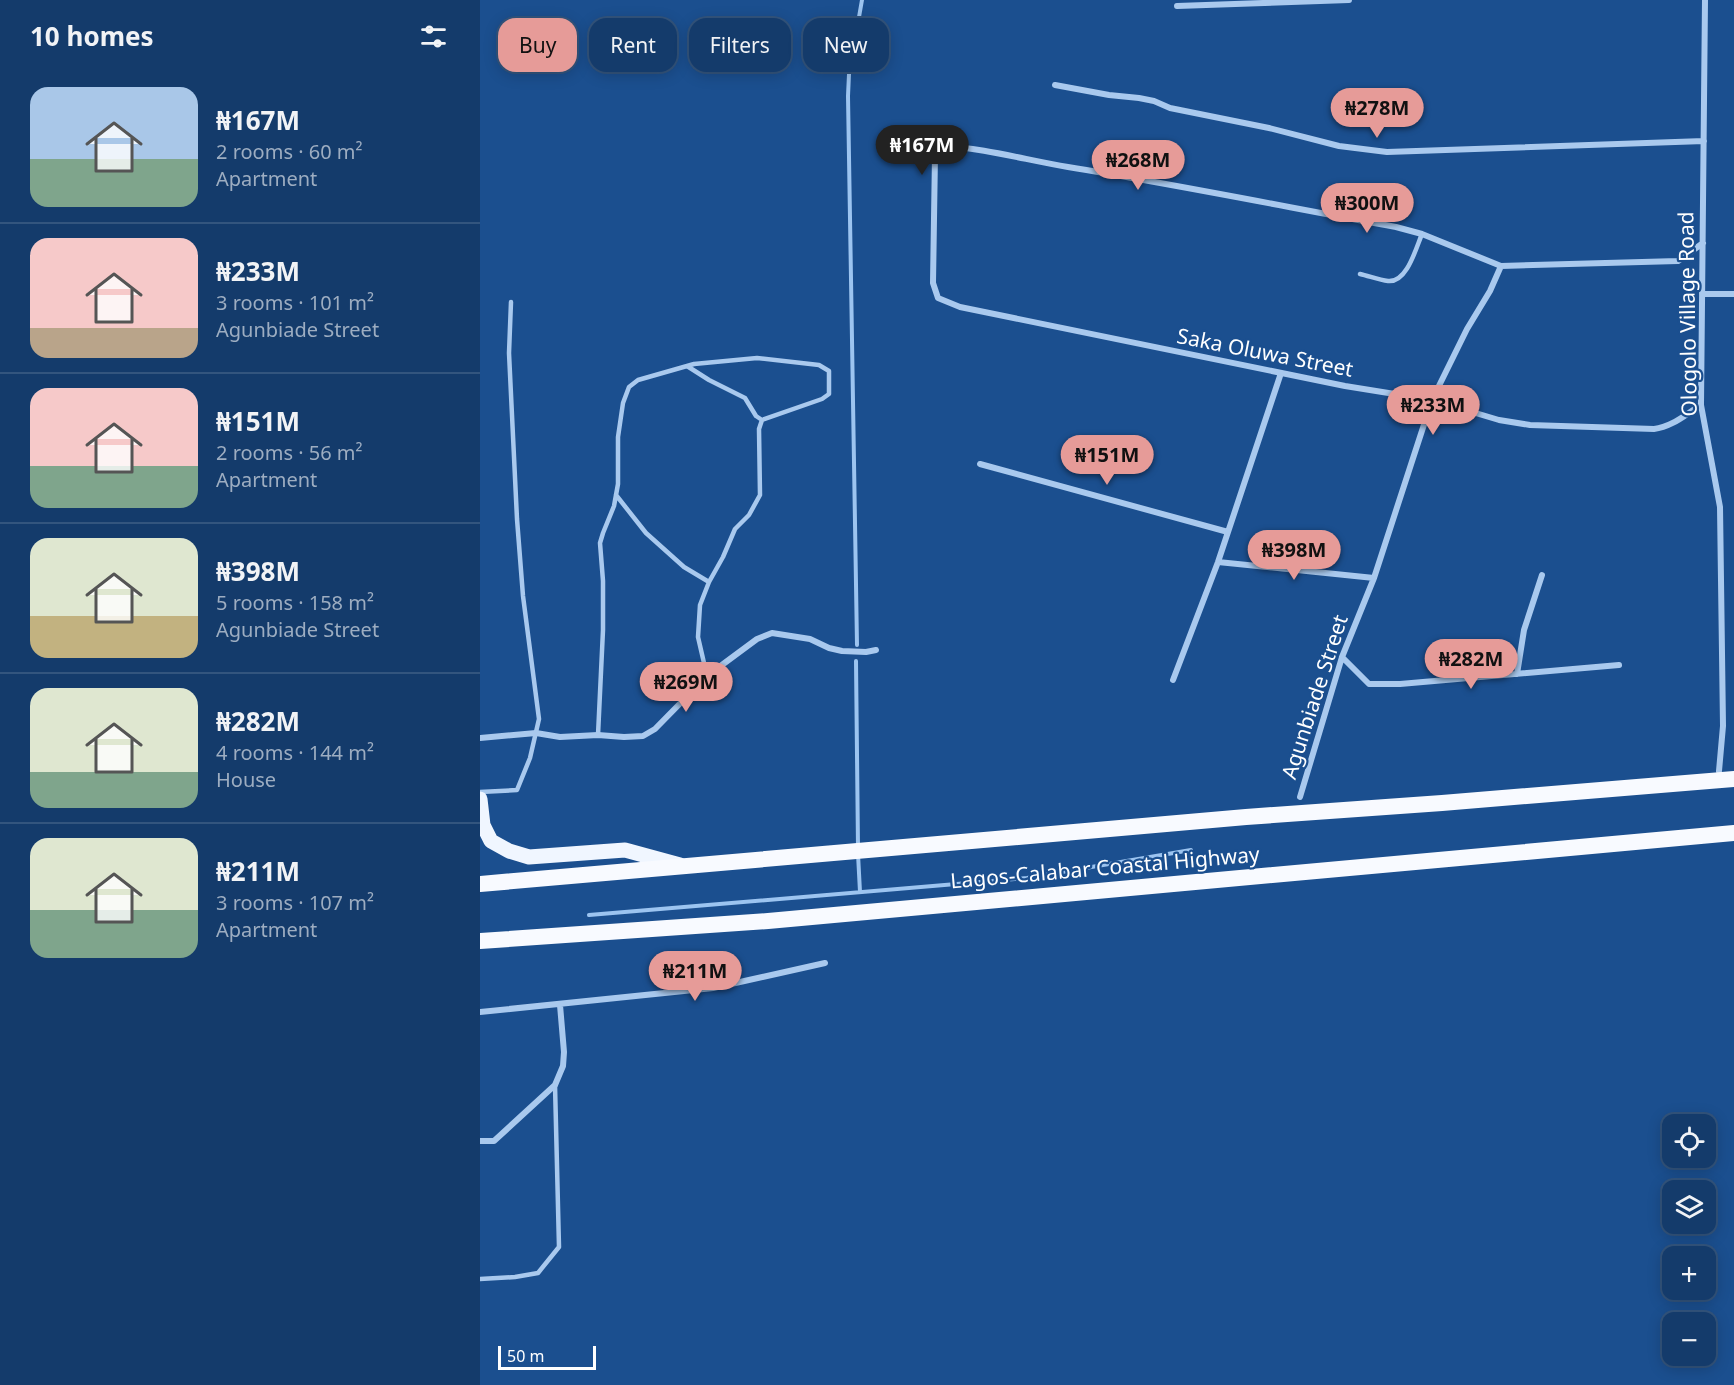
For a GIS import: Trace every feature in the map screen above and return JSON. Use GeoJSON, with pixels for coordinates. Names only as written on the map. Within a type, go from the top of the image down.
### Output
{"type":"FeatureCollection","features":[{"type":"Feature","properties":{"kind":"highway","name":"Lagos-Calabar Coastal Highway"},"geometry":{"type":"LineString","coordinates":[[480,884],[1246,817],[1465,801],[1727,775]]}},
{"type":"Feature","properties":{"kind":"highway","name":"Lagos-Calabar Coastal Highway"},"geometry":{"type":"LineString","coordinates":[[480,941],[801,918],[1734,833]]}},
{"type":"Feature","properties":{"kind":"main road"},"geometry":{"type":"LineString","coordinates":[[480,799],[483,825],[491,841],[509,851],[529,857],[625,850],[686,867]]}},
{"type":"Feature","properties":{"kind":"street"},"geometry":{"type":"LineString","coordinates":[[1177,6],[1349,0]]}},
{"type":"Feature","properties":{"kind":"street","name":"Ologolo Village Road"},"geometry":{"type":"LineString","coordinates":[[1705,0],[1701,405],[1720,507],[1723,726],[1727,775]]}},
{"type":"Feature","properties":{"kind":"street"},"geometry":{"type":"LineString","coordinates":[[1055,85],[1099,94],[1147,99],[1170,108],[1269,128],[1340,146],[1387,152],[1704,141]]}},
{"type":"Feature","properties":{"kind":"street","name":"Saka Oluwa Street"},"geometry":{"type":"LineString","coordinates":[[1422,234],[1178,185],[1047,164],[961,147],[942,146],[935,155],[933,283],[938,298],[960,307],[1345,386],[1432,400],[1499,420],[1530,425],[1663,428],[1701,405]]}},
{"type":"Feature","properties":{"kind":"street"},"geometry":{"type":"LineString","coordinates":[[1422,234],[1502,267],[1678,261],[1702,243]]}},
{"type":"Feature","properties":{"kind":"street","name":"Agunbiade Street"},"geometry":{"type":"LineString","coordinates":[[1300,797],[1342,657],[1374,578],[1432,400],[1467,328],[1502,267]]}},
{"type":"Feature","properties":{"kind":"street"},"geometry":{"type":"LineString","coordinates":[[1702,294],[1734,294]]}},
{"type":"Feature","properties":{"kind":"street"},"geometry":{"type":"LineString","coordinates":[[1173,680],[1218,562],[1281,373]]}},
{"type":"Feature","properties":{"kind":"street"},"geometry":{"type":"LineString","coordinates":[[980,464],[1228,532]]}},
{"type":"Feature","properties":{"kind":"street"},"geometry":{"type":"LineString","coordinates":[[1218,562],[1374,578]]}},
{"type":"Feature","properties":{"kind":"street"},"geometry":{"type":"LineString","coordinates":[[1517,674],[1524,630],[1542,575]]}},
{"type":"Feature","properties":{"kind":"street"},"geometry":{"type":"LineString","coordinates":[[480,738],[536,733],[560,737],[643,736],[655,729],[707,676],[757,639],[772,633],[810,639],[842,651],[876,650]]}},
{"type":"Feature","properties":{"kind":"street"},"geometry":{"type":"LineString","coordinates":[[1342,657],[1369,684],[1400,684],[1619,665]]}},
{"type":"Feature","properties":{"kind":"street"},"geometry":{"type":"LineString","coordinates":[[480,1012],[713,988],[825,963]]}},
{"type":"Feature","properties":{"kind":"street"},"geometry":{"type":"LineString","coordinates":[[480,1141],[494,1141],[555,1085],[563,1066],[564,1052],[560,1005]]}},
{"type":"Feature","properties":{"kind":"lane"},"geometry":{"type":"LineString","coordinates":[[1360,274],[1390,281],[1399,279],[1406,270],[1422,234]]}},
{"type":"Feature","properties":{"kind":"lane"},"geometry":{"type":"LineString","coordinates":[[480,792],[517,790],[530,758],[539,719],[523,596],[517,519],[509,353],[511,302]]}},
{"type":"Feature","properties":{"kind":"lane"},"geometry":{"type":"LineString","coordinates":[[598,735],[603,630],[600,543],[614,506],[618,437],[623,403],[630,387],[638,380],[694,364],[757,358],[819,365],[829,371],[829,394],[822,399],[762,420]]}},
{"type":"Feature","properties":{"kind":"lane"},"geometry":{"type":"LineString","coordinates":[[687,366],[745,398],[756,416],[762,420]]}},
{"type":"Feature","properties":{"kind":"lane"},"geometry":{"type":"LineString","coordinates":[[707,676],[698,637],[700,605],[735,529],[749,515],[760,495],[759,429],[762,420]]}},
{"type":"Feature","properties":{"kind":"lane"},"geometry":{"type":"LineString","coordinates":[[616,495],[646,532],[684,567],[709,582]]}},
{"type":"Feature","properties":{"kind":"lane"},"geometry":{"type":"LineString","coordinates":[[480,1280],[538,1273],[559,1247],[555,1085]]}},
{"type":"Feature","properties":{"kind":"waterway"},"geometry":{"type":"LineString","coordinates":[[857,645],[848,96],[849,74],[862,0]]}},
{"type":"Feature","properties":{"kind":"waterway"},"geometry":{"type":"LineString","coordinates":[[856,661],[858,847]]}},
{"type":"Feature","properties":{"kind":"waterway"},"geometry":{"type":"LineString","coordinates":[[589,915],[1027,878],[1191,850]]}},
{"type":"Feature","properties":{"kind":"waterway"},"geometry":{"type":"LineString","coordinates":[[858,854],[860,892]]}}]}
